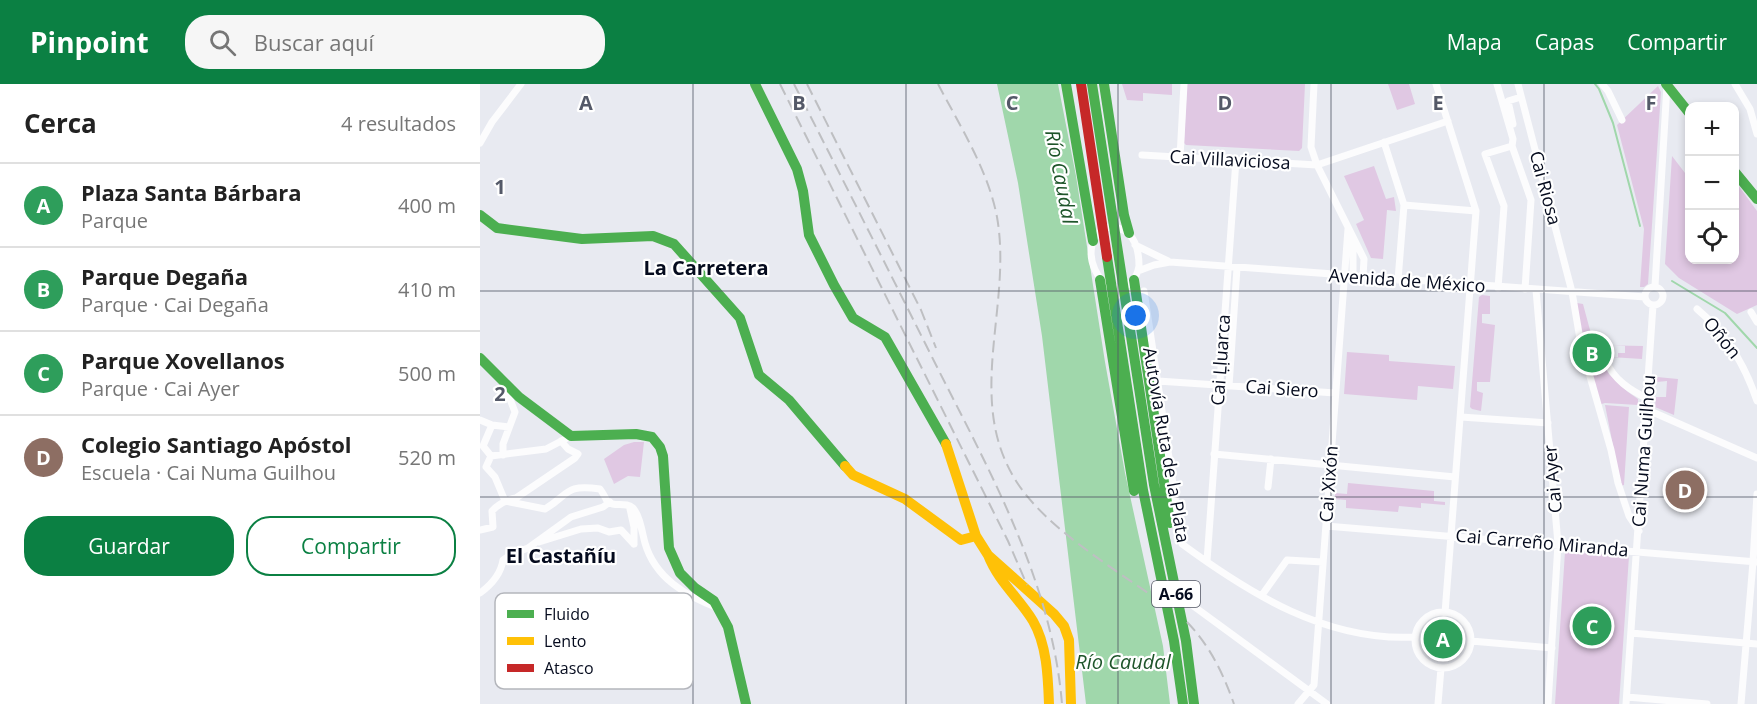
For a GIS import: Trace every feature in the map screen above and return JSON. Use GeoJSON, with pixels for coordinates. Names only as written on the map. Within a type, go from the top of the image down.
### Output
{"type":"FeatureCollection","features":[{"type":"Feature","properties":{"kind":"main road"},"geometry":{"type":"LineString","coordinates":[[755,84],[797,169],[803,191],[809,235],[853,318],[885,337],[948,447],[976,536],[988,555],[1054,614],[1064,626],[1069,640],[1071,704]]}},
{"type":"Feature","properties":{"kind":"main road"},"geometry":{"type":"LineString","coordinates":[[1066,84],[1093,241]]}},
{"type":"Feature","properties":{"kind":"main road","name":"Autovía Ruta de la Plata"},"geometry":{"type":"LineString","coordinates":[[1081,84],[1183,704]]}},
{"type":"Feature","properties":{"kind":"main road","name":"Autovía Ruta de la Plata"},"geometry":{"type":"LineString","coordinates":[[1092,84],[1149,488],[1174,582],[1186,641],[1194,704]]}},
{"type":"Feature","properties":{"kind":"main road"},"geometry":{"type":"LineString","coordinates":[[1104,84],[1124,215],[1130,233]]}},
{"type":"Feature","properties":{"kind":"main road"},"geometry":{"type":"LineString","coordinates":[[1667,85],[1685,109]]}},
{"type":"Feature","properties":{"kind":"main road"},"geometry":{"type":"LineString","coordinates":[[1739,177],[1757,199]]}},
{"type":"Feature","properties":{"kind":"main road"},"geometry":{"type":"LineString","coordinates":[[480,215],[497,228],[582,239],[653,236],[674,244],[740,318],[759,375],[789,400],[853,475],[905,499],[961,540],[976,536]]}},
{"type":"Feature","properties":{"kind":"main road"},"geometry":{"type":"LineString","coordinates":[[1136,275],[1174,554],[1174,582]]}},
{"type":"Feature","properties":{"kind":"main road"},"geometry":{"type":"LineString","coordinates":[[1100,280],[1135,495],[1174,641]]}},
{"type":"Feature","properties":{"kind":"main road"},"geometry":{"type":"LineString","coordinates":[[480,358],[519,398],[566,439],[636,434],[646,435],[656,441],[663,456],[669,548],[680,573],[695,588],[714,601],[728,627],[746,704]]}},
{"type":"Feature","properties":{"kind":"main road"},"geometry":{"type":"LineString","coordinates":[[988,555],[992,569],[1033,621],[1038,633],[1048,675],[1049,704]]}},
{"type":"Feature","properties":{"kind":"street"},"geometry":{"type":"LineString","coordinates":[[480,143],[492,122],[521,84]]}},
{"type":"Feature","properties":{"kind":"street"},"geometry":{"type":"LineString","coordinates":[[1179,157],[1184,84]]}},
{"type":"Feature","properties":{"kind":"street"},"geometry":{"type":"LineString","coordinates":[[1314,84],[1311,147],[1317,165],[1364,259],[1363,278]]}},
{"type":"Feature","properties":{"kind":"street"},"geometry":{"type":"LineString","coordinates":[[1436,84],[1476,211],[1445,613]]}},
{"type":"Feature","properties":{"kind":"street"},"geometry":{"type":"LineString","coordinates":[[1497,84],[1513,139],[1512,146],[1531,201],[1525,289]]}},
{"type":"Feature","properties":{"kind":"street","name":"Cai Riosa"},"geometry":{"type":"LineString","coordinates":[[1518,84],[1572,292],[1581,345],[1618,483],[1629,516],[1639,531]]}},
{"type":"Feature","properties":{"kind":"street"},"geometry":{"type":"LineString","coordinates":[[1602,84],[1608,91],[1622,120]]}},
{"type":"Feature","properties":{"kind":"street"},"geometry":{"type":"LineString","coordinates":[[1735,84],[1750,109],[1757,134]]}},
{"type":"Feature","properties":{"kind":"street"},"geometry":{"type":"LineString","coordinates":[[1655,286],[1667,85]]}},
{"type":"Feature","properties":{"kind":"street"},"geometry":{"type":"LineString","coordinates":[[1506,114],[1509,113],[1511,125],[1513,124],[1508,101],[1521,97]]}},
{"type":"Feature","properties":{"kind":"street"},"geometry":{"type":"LineString","coordinates":[[1317,165],[1448,121]]}},
{"type":"Feature","properties":{"kind":"street"},"geometry":{"type":"LineString","coordinates":[[1384,142],[1404,205],[1398,280]]}},
{"type":"Feature","properties":{"kind":"street"},"geometry":{"type":"LineString","coordinates":[[1498,288],[1504,206],[1485,154],[1512,146]]}},
{"type":"Feature","properties":{"kind":"street","name":"Cai Villaviciosa"},"geometry":{"type":"LineString","coordinates":[[1142,155],[1317,165]]}},
{"type":"Feature","properties":{"kind":"street","name":"Cai Ḷḷuarca"},"geometry":{"type":"LineString","coordinates":[[1207,561],[1236,160]]}},
{"type":"Feature","properties":{"kind":"street"},"geometry":{"type":"LineString","coordinates":[[1404,205],[1476,211]]}},
{"type":"Feature","properties":{"kind":"street"},"geometry":{"type":"LineString","coordinates":[[1109,227],[1119,227],[1130,233],[1136,245],[1136,275],[1126,286],[1110,287],[1100,280],[1094,269],[1091,253],[1093,241],[1100,231],[1109,227]]}},
{"type":"Feature","properties":{"kind":"street"},"geometry":{"type":"LineString","coordinates":[[1348,229],[1353,247],[1353,277]]}},
{"type":"Feature","properties":{"kind":"street","name":"Cai Xixón"},"geometry":{"type":"LineString","coordinates":[[1309,691],[1314,685],[1348,229]]}},
{"type":"Feature","properties":{"kind":"street","name":"Avenida de México"},"geometry":{"type":"LineString","coordinates":[[1136,245],[1170,262]]}},
{"type":"Feature","properties":{"kind":"street","name":"Avenida de México"},"geometry":{"type":"LineString","coordinates":[[1136,275],[1154,265],[1170,262],[1469,286],[1645,297]]}},
{"type":"Feature","properties":{"kind":"street"},"geometry":{"type":"LineString","coordinates":[[1229,386],[1237,268]]}},
{"type":"Feature","properties":{"kind":"street"},"geometry":{"type":"LineString","coordinates":[[1655,286],[1662,290],[1663,296],[1661,302],[1653,305],[1648,303],[1645,297],[1647,289],[1655,286]]}},
{"type":"Feature","properties":{"kind":"street","name":"Cai Ayer"},"geometry":{"type":"LineString","coordinates":[[1536,290],[1558,544],[1548,704]]}},
{"type":"Feature","properties":{"kind":"street"},"geometry":{"type":"LineString","coordinates":[[1144,291],[1182,543],[1262,595],[1319,624],[1353,633],[1415,638]]}},
{"type":"Feature","properties":{"kind":"street","name":"Cai Numa Guilhou"},"geometry":{"type":"LineString","coordinates":[[1627,701],[1648,410],[1653,305]]}},
{"type":"Feature","properties":{"kind":"street","name":"Oñón"},"geometry":{"type":"LineString","coordinates":[[1697,309],[1712,322],[1738,356],[1746,370],[1757,401]]}},
{"type":"Feature","properties":{"kind":"street"},"geometry":{"type":"LineString","coordinates":[[1750,312],[1757,322]]}},
{"type":"Feature","properties":{"kind":"street"},"geometry":{"type":"LineString","coordinates":[[1606,361],[1628,390],[1648,399]]}},
{"type":"Feature","properties":{"kind":"street","name":"Cai Siero"},"geometry":{"type":"LineString","coordinates":[[1158,381],[1335,393]]}},
{"type":"Feature","properties":{"kind":"street"},"geometry":{"type":"LineString","coordinates":[[503,455],[503,444],[515,412],[504,382]]}},
{"type":"Feature","properties":{"kind":"street"},"geometry":{"type":"LineString","coordinates":[[1648,410],[1757,458]]}},
{"type":"Feature","properties":{"kind":"street"},"geometry":{"type":"LineString","coordinates":[[1461,417],[1548,423]]}},
{"type":"Feature","properties":{"kind":"street"},"geometry":{"type":"LineString","coordinates":[[480,420],[509,427]]}},
{"type":"Feature","properties":{"kind":"street"},"geometry":{"type":"LineString","coordinates":[[492,424],[482,441],[486,467],[495,477],[505,501]]}},
{"type":"Feature","properties":{"kind":"street"},"geometry":{"type":"LineString","coordinates":[[480,530],[493,527],[492,511],[505,501],[516,498],[578,454],[568,449],[566,439],[546,449],[503,455],[486,461]]}},
{"type":"Feature","properties":{"kind":"street"},"geometry":{"type":"LineString","coordinates":[[1214,454],[1455,477]]}},
{"type":"Feature","properties":{"kind":"street"},"geometry":{"type":"LineString","coordinates":[[1268,487],[1271,459]]}},
{"type":"Feature","properties":{"kind":"street"},"geometry":{"type":"LineString","coordinates":[[505,501],[545,509],[567,490],[600,489],[610,502],[630,506],[638,518],[649,556],[668,582],[687,593]]}},
{"type":"Feature","properties":{"kind":"street"},"geometry":{"type":"LineString","coordinates":[[1741,704],[1755,562],[1757,494]]}},
{"type":"Feature","properties":{"kind":"street"},"geometry":{"type":"LineString","coordinates":[[480,593],[502,569],[503,560],[532,545],[571,518],[603,507],[610,502]]}},
{"type":"Feature","properties":{"kind":"street"},"geometry":{"type":"LineString","coordinates":[[532,545],[581,528],[598,528],[609,532],[621,530],[634,544],[630,506]]}},
{"type":"Feature","properties":{"kind":"street","name":"Cai Carreño Miranda"},"geometry":{"type":"LineString","coordinates":[[1326,526],[1755,562]]}},
{"type":"Feature","properties":{"kind":"street"},"geometry":{"type":"LineString","coordinates":[[1262,595],[1287,560],[1323,562]]}},
{"type":"Feature","properties":{"kind":"street"},"geometry":{"type":"LineString","coordinates":[[693,597],[718,608]]}},
{"type":"Feature","properties":{"kind":"street"},"geometry":{"type":"LineString","coordinates":[[1192,605],[1327,704]]}},
{"type":"Feature","properties":{"kind":"street"},"geometry":{"type":"LineString","coordinates":[[1445,613],[1460,618],[1466,625],[1470,641],[1465,657],[1450,667],[1441,668],[1432,666],[1419,655],[1415,638],[1417,629],[1428,617],[1445,613]]}},
{"type":"Feature","properties":{"kind":"street"},"geometry":{"type":"LineString","coordinates":[[1631,633],[1757,644]]}},
{"type":"Feature","properties":{"kind":"street"},"geometry":{"type":"LineString","coordinates":[[1470,641],[1552,648]]}},
{"type":"Feature","properties":{"kind":"street"},"geometry":{"type":"LineString","coordinates":[[1438,704],[1441,668]]}},
{"type":"Feature","properties":{"kind":"street"},"geometry":{"type":"LineString","coordinates":[[1298,704],[1309,691]]}},
{"type":"Feature","properties":{"kind":"street"},"geometry":{"type":"LineString","coordinates":[[1627,701],[1707,704]]}},
{"type":"Feature","properties":{"kind":"shaded area"},"geometry":{"type":"Polygon","coordinates":[[[1122,84],[1172,84],[1172,95],[1143,93],[1143,101],[1127,100],[1122,84]]]}},
{"type":"Feature","properties":{"kind":"shaded area"},"geometry":{"type":"Polygon","coordinates":[[[1187,84],[1305,84],[1302,148],[1299,151],[1186,145],[1184,143],[1187,84]]]}},
{"type":"Feature","properties":{"kind":"shaded area"},"geometry":{"type":"Polygon","coordinates":[[[1388,84],[1409,84],[1415,104],[1397,110],[1388,84]]]}},
{"type":"Feature","properties":{"kind":"shaded area"},"geometry":{"type":"Polygon","coordinates":[[[1658,86],[1661,92],[1648,284],[1640,287],[1644,229],[1617,125],[1658,86]]]}},
{"type":"Feature","properties":{"kind":"shaded area"},"geometry":{"type":"Polygon","coordinates":[[[1672,156],[1685,173],[1685,264],[1739,264],[1739,186],[1757,211],[1757,305],[1737,314],[1679,278],[1665,264],[1672,156]]]}},
{"type":"Feature","properties":{"kind":"shaded area"},"geometry":{"type":"Polygon","coordinates":[[[1374,166],[1386,199],[1394,197],[1396,211],[1387,210],[1383,259],[1371,258],[1356,224],[1364,220],[1344,176],[1374,166]]]}},
{"type":"Feature","properties":{"kind":"shaded area"},"geometry":{"type":"Polygon","coordinates":[[[1490,296],[1490,314],[1482,314],[1482,323],[1495,325],[1490,382],[1477,382],[1477,391],[1483,393],[1481,411],[1470,407],[1479,297],[1490,296]]]}},
{"type":"Feature","properties":{"kind":"shaded area"},"geometry":{"type":"Polygon","coordinates":[[[1577,303],[1583,304],[1594,345],[1601,345],[1601,353],[1610,353],[1610,357],[1599,354],[1609,374],[1638,399],[1638,405],[1605,403],[1598,405],[1581,333],[1577,303]]]}},
{"type":"Feature","properties":{"kind":"shaded area"},"geometry":{"type":"Polygon","coordinates":[[[1608,345],[1643,346],[1642,359],[1610,357],[1618,357],[1618,353],[1625,353],[1625,346],[1608,345]]]}},
{"type":"Feature","properties":{"kind":"shaded area"},"geometry":{"type":"Polygon","coordinates":[[[1347,352],[1389,355],[1389,361],[1455,366],[1453,389],[1418,386],[1417,400],[1344,394],[1347,352]]]}},
{"type":"Feature","properties":{"kind":"shaded area"},"geometry":{"type":"Polygon","coordinates":[[[1657,377],[1678,379],[1674,415],[1655,407],[1656,397],[1666,397],[1667,381],[1657,382],[1657,377]]]}},
{"type":"Feature","properties":{"kind":"shaded area"},"geometry":{"type":"Polygon","coordinates":[[[1605,405],[1629,407],[1624,485],[1621,486],[1605,405]]]}},
{"type":"Feature","properties":{"kind":"shaded area"},"geometry":{"type":"Polygon","coordinates":[[[644,442],[640,477],[628,476],[614,484],[604,459],[624,445],[644,442]]]}},
{"type":"Feature","properties":{"kind":"shaded area"},"geometry":{"type":"Polygon","coordinates":[[[1348,483],[1434,491],[1434,501],[1445,502],[1445,505],[1421,503],[1421,508],[1399,506],[1398,512],[1346,508],[1346,500],[1335,499],[1335,493],[1347,494],[1348,483]]]}},
{"type":"Feature","properties":{"kind":"shaded area"},"geometry":{"type":"Polygon","coordinates":[[[1565,552],[1629,556],[1619,704],[1555,704],[1565,552]]]}},
{"type":"Feature","properties":{"kind":"shaded area"},"geometry":{"type":"Polygon","coordinates":[[[1443,621],[1457,627],[1463,641],[1457,655],[1443,661],[1429,655],[1423,641],[1429,627],[1443,621]]]}},
{"type":"Feature","properties":{"kind":"water","name":"Río Caudal"},"geometry":{"type":"Polygon","coordinates":[[[997,84],[1058,84],[1076,176],[1125,473],[1163,646],[1170,704],[1086,704],[1042,336],[1018,183],[997,84]]]}},
{"type":"Feature","properties":{"kind":"waterway"},"geometry":{"type":"LineString","coordinates":[[1595,84],[1613,123],[1640,226]]}},
{"type":"Feature","properties":{"kind":"waterway"},"geometry":{"type":"LineString","coordinates":[[1672,281],[1725,313],[1757,348]]}},
{"type":"Feature","properties":{"kind":"railway"},"geometry":{"type":"LineString","coordinates":[[780,84],[1008,541],[1027,585]]}},
{"type":"Feature","properties":{"kind":"railway"},"geometry":{"type":"LineString","coordinates":[[794,84],[977,446],[1016,529],[1046,615],[1056,659],[1062,704]]}},
{"type":"Feature","properties":{"kind":"railway"},"geometry":{"type":"LineString","coordinates":[[807,84],[921,310],[936,348]]}},
{"type":"Feature","properties":{"kind":"railway"},"geometry":{"type":"LineString","coordinates":[[938,84],[980,165],[997,217],[1000,251],[999,285],[991,387],[994,420],[1002,452],[1018,484],[1046,517],[1082,547],[1158,600]]}},
{"type":"Feature","properties":{"kind":"railway"},"geometry":{"type":"LineString","coordinates":[[1187,622],[1215,660],[1234,704]]}},
{"type":"Feature","properties":{"kind":"traffic: fast"},"geometry":{"type":"LineString","coordinates":[[755,84],[797,169],[803,191],[809,235],[834,285],[853,318],[885,337],[946,444]]}},
{"type":"Feature","properties":{"kind":"traffic: fast"},"geometry":{"type":"LineString","coordinates":[[1066,84],[1093,241]]}},
{"type":"Feature","properties":{"kind":"traffic: fast"},"geometry":{"type":"LineString","coordinates":[[1092,84],[1154,485],[1186,641],[1194,704]]}},
{"type":"Feature","properties":{"kind":"traffic: fast"},"geometry":{"type":"LineString","coordinates":[[1104,84],[1124,215],[1129,233]]}},
{"type":"Feature","properties":{"kind":"traffic: fast"},"geometry":{"type":"LineString","coordinates":[[1666,84],[1685,108]]}},
{"type":"Feature","properties":{"kind":"traffic: fast"},"geometry":{"type":"LineString","coordinates":[[1739,177],[1757,199]]}},
{"type":"Feature","properties":{"kind":"traffic: fast"},"geometry":{"type":"LineString","coordinates":[[480,215],[497,228],[582,239],[653,236],[674,244],[740,318],[759,375],[789,400],[845,466]]}},
{"type":"Feature","properties":{"kind":"traffic: fast"},"geometry":{"type":"LineString","coordinates":[[1107,257],[1143,490],[1174,641],[1183,704]]}},
{"type":"Feature","properties":{"kind":"traffic: fast"},"geometry":{"type":"LineString","coordinates":[[1100,280],[1134,491]]}},
{"type":"Feature","properties":{"kind":"traffic: fast"},"geometry":{"type":"LineString","coordinates":[[1134,280],[1170,523]]}},
{"type":"Feature","properties":{"kind":"traffic: fast"},"geometry":{"type":"LineString","coordinates":[[480,358],[519,397],[571,436],[636,434],[652,437],[660,447],[663,456],[669,548],[680,573],[695,588],[714,601],[728,627],[746,704]]}},
{"type":"Feature","properties":{"kind":"traffic: slow"},"geometry":{"type":"LineString","coordinates":[[946,444],[976,536],[988,555],[1054,614],[1064,626],[1069,640],[1071,704]]}},
{"type":"Feature","properties":{"kind":"traffic: slow"},"geometry":{"type":"LineString","coordinates":[[845,466],[853,475],[905,499],[961,540],[976,536]]}},
{"type":"Feature","properties":{"kind":"traffic: slow"},"geometry":{"type":"LineString","coordinates":[[988,555],[997,573],[1038,630],[1046,661],[1049,704]]}},
{"type":"Feature","properties":{"kind":"traffic: jam"},"geometry":{"type":"LineString","coordinates":[[1081,84],[1107,257]]}},
{"type":"Feature","properties":{"kind":"place","name":"Parque Degaña"},"geometry":{"type":"Point","coordinates":[1592,353]}},
{"type":"Feature","properties":{"kind":"place","name":"Colegio Santiago Apóstol"},"geometry":{"type":"Point","coordinates":[1685,490]}},
{"type":"Feature","properties":{"kind":"place","name":"Parque Xovellanos"},"geometry":{"type":"Point","coordinates":[1592,626]}},
{"type":"Feature","properties":{"kind":"place","name":"Plaza Santa Bárbara"},"geometry":{"type":"Point","coordinates":[1443,639]}},
{"type":"Feature","properties":{"kind":"district","name":"La Carretera"},"geometry":{"type":"Point","coordinates":[706,268]}},
{"type":"Feature","properties":{"kind":"district","name":"El Castañíu"},"geometry":{"type":"Point","coordinates":[561,556]}}]}
